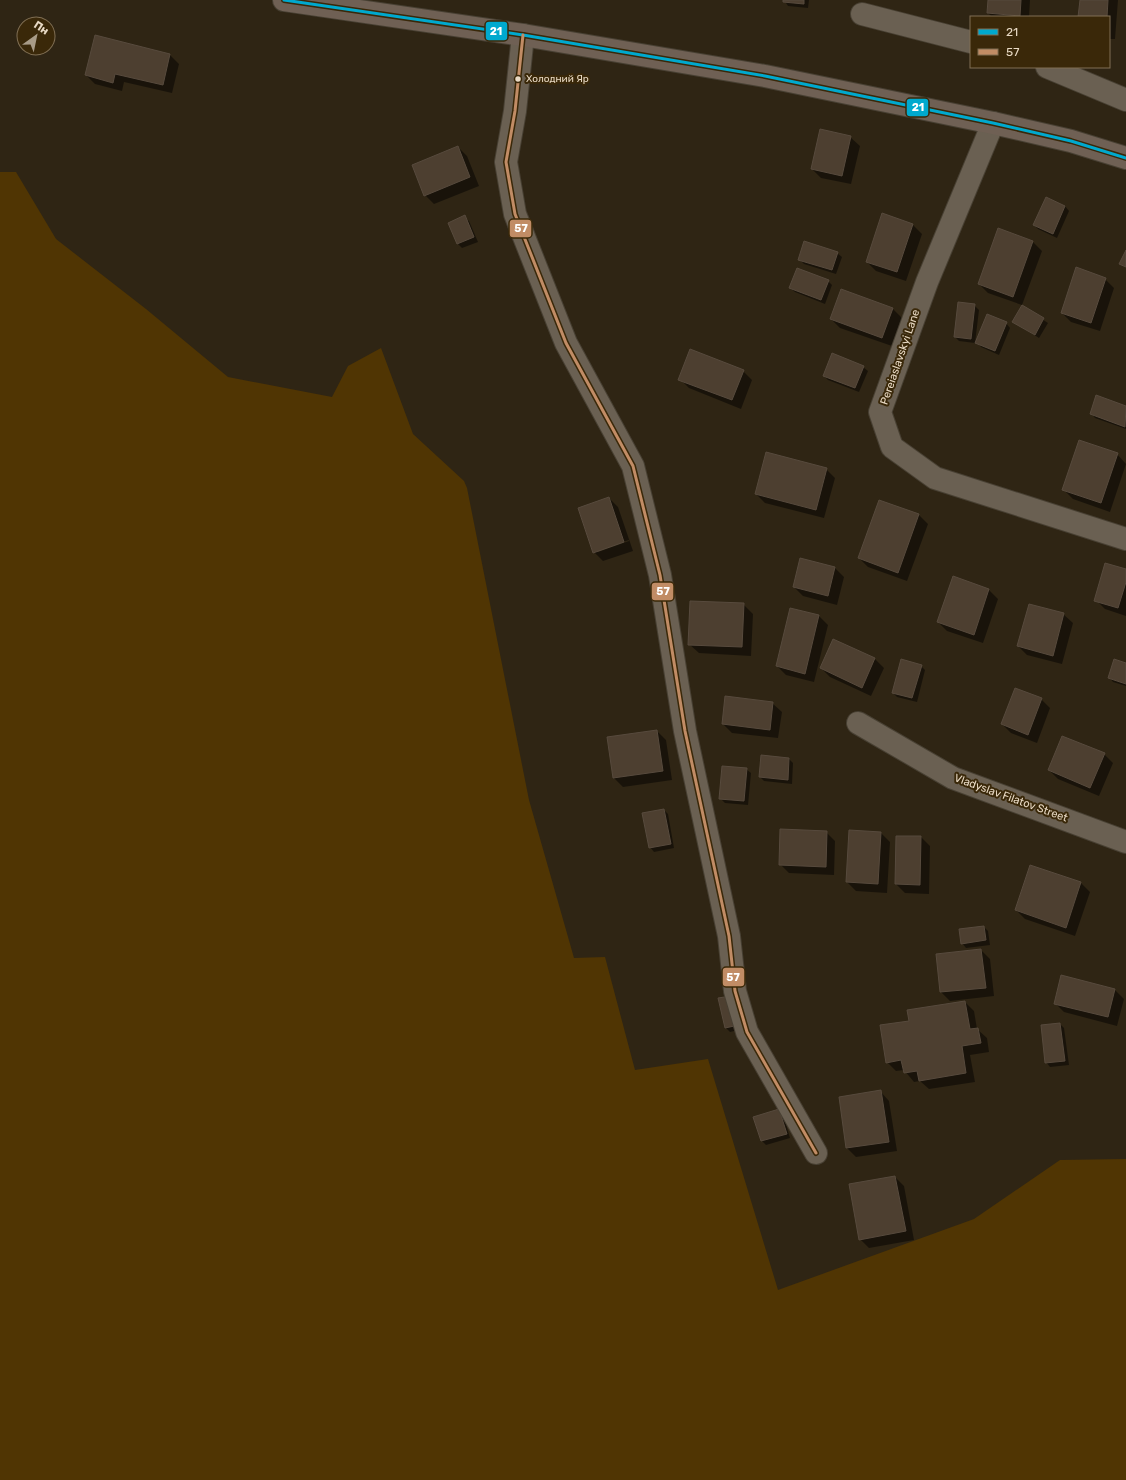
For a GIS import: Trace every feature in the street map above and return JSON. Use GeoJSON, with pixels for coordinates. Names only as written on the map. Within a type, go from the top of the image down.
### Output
{"type":"FeatureCollection","features":[{"type":"Feature","properties":{"kind":"main road"},"geometry":{"type":"LineString","coordinates":[[284,0],[523,35],[765,76],[993,123],[1071,141],[1126,158]]}},
{"type":"Feature","properties":{"kind":"street"},"geometry":{"type":"LineString","coordinates":[[862,14],[970,42]]}},
{"type":"Feature","properties":{"kind":"street"},"geometry":{"type":"LineString","coordinates":[[523,35],[515,111],[506,162],[515,214],[566,343],[633,466],[660,575],[685,731],[729,936],[735,991],[747,1032],[816,1153]]}},
{"type":"Feature","properties":{"kind":"street"},"geometry":{"type":"LineString","coordinates":[[1049,68],[1126,100]]}},
{"type":"Feature","properties":{"kind":"street","name":"Pereiaslavskyi Lane"},"geometry":{"type":"LineString","coordinates":[[993,123],[926,282],[880,412],[892,447],[935,478],[1126,539]]}},
{"type":"Feature","properties":{"kind":"street","name":"Vladyslav Filatov Street"},"geometry":{"type":"LineString","coordinates":[[858,723],[953,778],[1126,842]]}},
{"type":"Feature","properties":{"kind":"shaded area"},"geometry":{"type":"Polygon","coordinates":[[[0,172],[16,172],[56,239],[146,309],[228,377],[332,397],[348,366],[381,348],[413,434],[464,481],[467,488],[529,800],[574,958],[605,957],[635,1070],[708,1059],[778,1290],[974,1219],[1060,1160],[1126,1159],[1126,1480],[0,1480],[0,172]]]}},
{"type":"Feature","properties":{"kind":"building"},"geometry":{"type":"Polygon","coordinates":[[[783,0],[804,0],[804,4],[783,2],[783,0]]]}},
{"type":"Feature","properties":{"kind":"building"},"geometry":{"type":"Polygon","coordinates":[[[988,0],[1021,0],[1020,16],[987,13],[988,0]]]}},
{"type":"Feature","properties":{"kind":"building"},"geometry":{"type":"Polygon","coordinates":[[[1080,0],[1108,0],[1107,16],[1078,16],[1080,0]]]}},
{"type":"Feature","properties":{"kind":"building"},"geometry":{"type":"Polygon","coordinates":[[[95,35],[170,54],[163,85],[115,74],[113,83],[85,75],[95,35]]]}},
{"type":"Feature","properties":{"kind":"building"},"geometry":{"type":"Polygon","coordinates":[[[820,129],[851,136],[842,176],[811,169],[820,129]]]}},
{"type":"Feature","properties":{"kind":"building"},"geometry":{"type":"Polygon","coordinates":[[[458,146],[470,177],[424,196],[412,165],[458,146]]]}},
{"type":"Feature","properties":{"kind":"building"},"geometry":{"type":"Polygon","coordinates":[[[1046,197],[1065,206],[1053,234],[1033,225],[1046,197]]]}},
{"type":"Feature","properties":{"kind":"building"},"geometry":{"type":"Polygon","coordinates":[[[882,213],[913,224],[897,272],[866,262],[882,213]]]}},
{"type":"Feature","properties":{"kind":"building"},"geometry":{"type":"Polygon","coordinates":[[[465,215],[474,237],[457,244],[448,223],[465,215]]]}},
{"type":"Feature","properties":{"kind":"building"},"geometry":{"type":"Polygon","coordinates":[[[998,228],[1033,241],[1013,297],[978,284],[998,228]]]}},
{"type":"Feature","properties":{"kind":"building"},"geometry":{"type":"Polygon","coordinates":[[[804,241],[838,252],[832,270],[798,260],[804,241]]]}},
{"type":"Feature","properties":{"kind":"building"},"geometry":{"type":"Polygon","coordinates":[[[1126,250],[1126,267],[1119,264],[1126,250]]]}},
{"type":"Feature","properties":{"kind":"building"},"geometry":{"type":"Polygon","coordinates":[[[1076,267],[1106,278],[1091,323],[1061,313],[1076,267]]]}},
{"type":"Feature","properties":{"kind":"building"},"geometry":{"type":"Polygon","coordinates":[[[797,268],[829,280],[821,300],[789,288],[797,268]]]}},
{"type":"Feature","properties":{"kind":"building"},"geometry":{"type":"Polygon","coordinates":[[[841,289],[893,308],[882,338],[830,319],[841,289]]]}},
{"type":"Feature","properties":{"kind":"building"},"geometry":{"type":"Polygon","coordinates":[[[958,302],[975,304],[971,339],[954,337],[958,302]]]}},
{"type":"Feature","properties":{"kind":"building"},"geometry":{"type":"Polygon","coordinates":[[[1022,305],[1044,318],[1035,335],[1012,322],[1022,305]]]}},
{"type":"Feature","properties":{"kind":"building"},"geometry":{"type":"Polygon","coordinates":[[[987,314],[1007,322],[995,351],[975,343],[987,314]]]}},
{"type":"Feature","properties":{"kind":"building"},"geometry":{"type":"Polygon","coordinates":[[[690,349],[744,370],[732,400],[678,380],[690,349]]]}},
{"type":"Feature","properties":{"kind":"building"},"geometry":{"type":"Polygon","coordinates":[[[832,353],[864,366],[855,388],[823,376],[832,353]]]}},
{"type":"Feature","properties":{"kind":"building"},"geometry":{"type":"Polygon","coordinates":[[[1096,395],[1126,406],[1125,427],[1090,414],[1096,395]]]}},
{"type":"Feature","properties":{"kind":"building"},"geometry":{"type":"Polygon","coordinates":[[[1079,440],[1118,453],[1101,503],[1062,490],[1079,440]]]}},
{"type":"Feature","properties":{"kind":"building"},"geometry":{"type":"Polygon","coordinates":[[[766,452],[827,468],[816,510],[755,494],[766,452]]]}},
{"type":"Feature","properties":{"kind":"building"},"geometry":{"type":"Polygon","coordinates":[[[609,497],[624,542],[593,553],[578,508],[609,497]]]}},
{"type":"Feature","properties":{"kind":"building"},"geometry":{"type":"Polygon","coordinates":[[[879,500],[919,514],[898,573],[858,558],[879,500]]]}},
{"type":"Feature","properties":{"kind":"building"},"geometry":{"type":"Polygon","coordinates":[[[800,558],[835,567],[828,596],[793,587],[800,558]]]}},
{"type":"Feature","properties":{"kind":"building"},"geometry":{"type":"Polygon","coordinates":[[[1105,563],[1126,569],[1126,582],[1118,608],[1094,601],[1105,563]]]}},
{"type":"Feature","properties":{"kind":"building"},"geometry":{"type":"Polygon","coordinates":[[[953,576],[989,589],[974,635],[937,622],[953,576]]]}},
{"type":"Feature","properties":{"kind":"building"},"geometry":{"type":"Polygon","coordinates":[[[690,601],[744,603],[742,647],[688,645],[690,601]]]}},
{"type":"Feature","properties":{"kind":"building"},"geometry":{"type":"Polygon","coordinates":[[[1029,604],[1064,613],[1053,656],[1017,646],[1029,604]]]}},
{"type":"Feature","properties":{"kind":"building"},"geometry":{"type":"Polygon","coordinates":[[[790,608],[819,615],[805,674],[776,666],[790,608]]]}},
{"type":"Feature","properties":{"kind":"building"},"geometry":{"type":"Polygon","coordinates":[[[833,639],[875,658],[862,688],[820,668],[833,639]]]}},
{"type":"Feature","properties":{"kind":"building"},"geometry":{"type":"Polygon","coordinates":[[[901,659],[922,665],[912,698],[892,693],[901,659]]]}},
{"type":"Feature","properties":{"kind":"building"},"geometry":{"type":"Polygon","coordinates":[[[1114,659],[1126,663],[1126,684],[1108,678],[1114,659]]]}},
{"type":"Feature","properties":{"kind":"building"},"geometry":{"type":"Polygon","coordinates":[[[1015,688],[1042,698],[1028,735],[1001,724],[1015,688]]]}},
{"type":"Feature","properties":{"kind":"building"},"geometry":{"type":"Polygon","coordinates":[[[725,696],[773,702],[770,730],[722,724],[725,696]]]}},
{"type":"Feature","properties":{"kind":"building"},"geometry":{"type":"Polygon","coordinates":[[[657,730],[663,771],[613,778],[607,737],[657,730]]]}},
{"type":"Feature","properties":{"kind":"building"},"geometry":{"type":"Polygon","coordinates":[[[1062,736],[1105,753],[1090,788],[1048,770],[1062,736]]]}},
{"type":"Feature","properties":{"kind":"building"},"geometry":{"type":"Polygon","coordinates":[[[761,755],[789,758],[788,780],[759,777],[761,755]]]}},
{"type":"Feature","properties":{"kind":"building"},"geometry":{"type":"Polygon","coordinates":[[[722,766],[747,768],[744,801],[719,799],[722,766]]]}},
{"type":"Feature","properties":{"kind":"building"},"geometry":{"type":"Polygon","coordinates":[[[664,809],[671,844],[649,848],[642,813],[664,809]]]}},
{"type":"Feature","properties":{"kind":"building"},"geometry":{"type":"Polygon","coordinates":[[[780,829],[827,831],[826,867],[779,865],[780,829]]]}},
{"type":"Feature","properties":{"kind":"building"},"geometry":{"type":"Polygon","coordinates":[[[849,830],[881,832],[878,884],[846,882],[849,830]]]}},
{"type":"Feature","properties":{"kind":"building"},"geometry":{"type":"Polygon","coordinates":[[[896,836],[921,836],[920,885],[895,884],[896,836]]]}},
{"type":"Feature","properties":{"kind":"building"},"geometry":{"type":"Polygon","coordinates":[[[1030,865],[1081,882],[1066,928],[1015,910],[1030,865]]]}},
{"type":"Feature","properties":{"kind":"building"},"geometry":{"type":"Polygon","coordinates":[[[984,926],[986,940],[961,944],[959,929],[984,926]]]}},
{"type":"Feature","properties":{"kind":"building"},"geometry":{"type":"Polygon","coordinates":[[[981,949],[986,988],[940,992],[936,954],[981,949]]]}},
{"type":"Feature","properties":{"kind":"building"},"geometry":{"type":"Polygon","coordinates":[[[1061,975],[1115,989],[1108,1017],[1054,1004],[1061,975]]]}},
{"type":"Feature","properties":{"kind":"building"},"geometry":{"type":"Polygon","coordinates":[[[731,996],[739,1025],[725,1028],[718,998],[731,996]]]}},
{"type":"Feature","properties":{"kind":"building"},"geometry":{"type":"Polygon","coordinates":[[[965,1001],[970,1029],[978,1028],[981,1043],[962,1046],[966,1073],[919,1081],[917,1071],[904,1073],[901,1060],[886,1063],[880,1025],[909,1021],[907,1010],[965,1001]]]}},
{"type":"Feature","properties":{"kind":"building"},"geometry":{"type":"Polygon","coordinates":[[[1060,1023],[1065,1061],[1045,1063],[1041,1025],[1060,1023]]]}},
{"type":"Feature","properties":{"kind":"building"},"geometry":{"type":"Polygon","coordinates":[[[881,1090],[889,1142],[846,1148],[839,1097],[881,1090]]]}},
{"type":"Feature","properties":{"kind":"building"},"geometry":{"type":"Polygon","coordinates":[[[779,1109],[787,1134],[761,1141],[753,1117],[779,1109]]]}},
{"type":"Feature","properties":{"kind":"building"},"geometry":{"type":"Polygon","coordinates":[[[895,1176],[906,1231],[859,1240],[849,1184],[895,1176]]]}},
{"type":"Feature","properties":{"kind":"transit line","name":"21"},"geometry":{"type":"LineString","coordinates":[[284,0],[523,35],[765,76],[993,123],[1071,141],[1126,158]]}},
{"type":"Feature","properties":{"kind":"transit line","name":"57"},"geometry":{"type":"LineString","coordinates":[[523,35],[515,111],[506,162],[515,214],[566,343],[633,466],[660,575],[685,731],[729,936],[735,991],[747,1032],[816,1153]]}},
{"type":"Feature","properties":{"kind":"place","name":"Холодний Яр"},"geometry":{"type":"Point","coordinates":[518,79]}}]}
